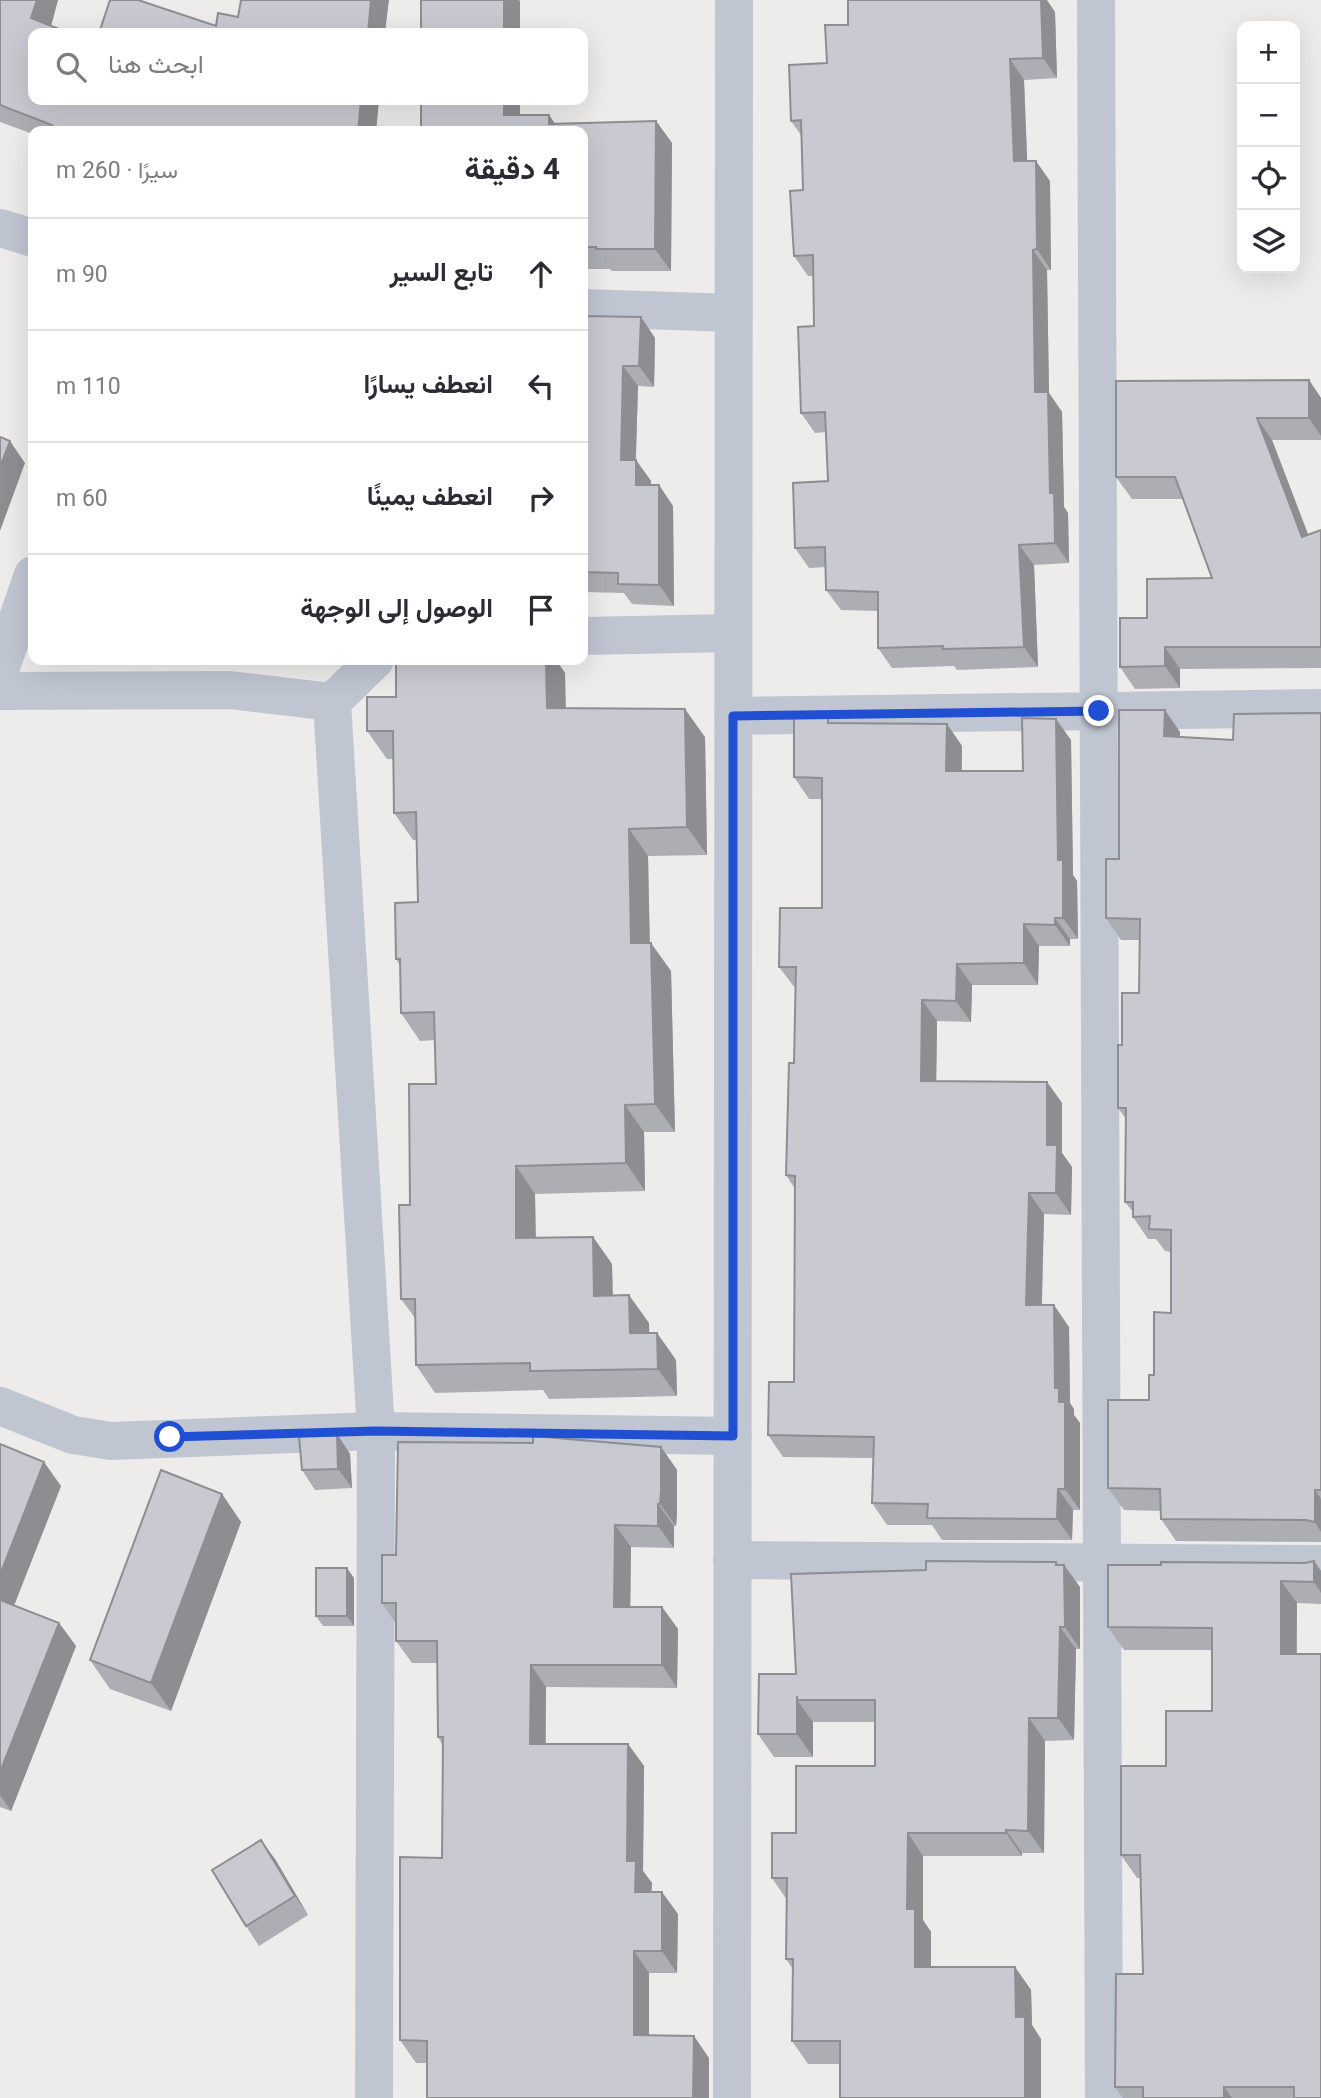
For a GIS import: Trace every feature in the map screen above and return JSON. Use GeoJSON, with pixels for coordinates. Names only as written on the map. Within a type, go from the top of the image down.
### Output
{"type":"FeatureCollection","features":[{"type":"Feature","properties":{"kind":"street"},"geometry":{"type":"LineString","coordinates":[[732,2098],[734,0]]}},
{"type":"Feature","properties":{"kind":"street"},"geometry":{"type":"LineString","coordinates":[[1096,0],[1104,2098]]}},
{"type":"Feature","properties":{"kind":"street"},"geometry":{"type":"LineString","coordinates":[[0,228],[28,236]]}},
{"type":"Feature","properties":{"kind":"street"},"geometry":{"type":"LineString","coordinates":[[588,308],[733,313]]}},
{"type":"Feature","properties":{"kind":"street"},"geometry":{"type":"LineString","coordinates":[[0,670],[28,589]]}},
{"type":"Feature","properties":{"kind":"street"},"geometry":{"type":"LineString","coordinates":[[588,636],[733,633]]}},
{"type":"Feature","properties":{"kind":"street"},"geometry":{"type":"LineString","coordinates":[[369,665],[332,702],[376,1431],[374,2098]]}},
{"type":"Feature","properties":{"kind":"street"},"geometry":{"type":"LineString","coordinates":[[0,691],[230,690],[332,702]]}},
{"type":"Feature","properties":{"kind":"street"},"geometry":{"type":"LineString","coordinates":[[733,716],[1321,708]]}},
{"type":"Feature","properties":{"kind":"street"},"geometry":{"type":"LineString","coordinates":[[0,1406],[73,1435],[111,1441],[376,1431],[733,1436]]}},
{"type":"Feature","properties":{"kind":"street"},"geometry":{"type":"LineString","coordinates":[[732,1559],[1321,1564]]}},
{"type":"Feature","properties":{"kind":"building"},"geometry":{"type":"Polygon","coordinates":[[[0,0],[37,0],[31,18],[56,28],[28,28],[28,105],[361,105],[358,126],[52,126],[0,105],[0,0]]]}},
{"type":"Feature","properties":{"kind":"building"},"geometry":{"type":"Polygon","coordinates":[[[110,0],[138,0],[216,26],[218,13],[238,17],[241,0],[371,0],[368,28],[101,28],[110,0]]]}},
{"type":"Feature","properties":{"kind":"building"},"geometry":{"type":"Polygon","coordinates":[[[421,0],[504,0],[504,28],[421,28],[421,0]]]}},
{"type":"Feature","properties":{"kind":"building"},"geometry":{"type":"Polygon","coordinates":[[[848,0],[1041,0],[1043,58],[1010,59],[1014,161],[1036,161],[1037,249],[1033,250],[1035,392],[1048,392],[1050,493],[1054,493],[1055,543],[1019,545],[1024,647],[878,648],[878,592],[826,590],[825,547],[795,548],[793,483],[828,481],[825,412],[801,413],[798,327],[814,326],[813,255],[794,256],[790,191],[803,190],[801,120],[791,121],[789,65],[827,63],[825,25],[848,25],[848,0]]]}},
{"type":"Feature","properties":{"kind":"building"},"geometry":{"type":"Polygon","coordinates":[[[421,105],[504,105],[504,115],[549,115],[549,124],[656,121],[655,249],[588,247],[588,126],[421,126],[421,105]]]}},
{"type":"Feature","properties":{"kind":"building"},"geometry":{"type":"Polygon","coordinates":[[[588,316],[641,317],[639,366],[623,366],[621,460],[636,460],[636,485],[659,485],[659,585],[618,584],[618,573],[588,572],[588,316]]]}},
{"type":"Feature","properties":{"kind":"building"},"geometry":{"type":"Polygon","coordinates":[[[1309,380],[1309,418],[1257,418],[1302,537],[1321,530],[1321,647],[1165,647],[1165,666],[1120,667],[1120,618],[1147,618],[1147,579],[1212,578],[1175,477],[1116,477],[1116,381],[1309,380]]]}},
{"type":"Feature","properties":{"kind":"building"},"geometry":{"type":"Polygon","coordinates":[[[0,437],[10,441],[0,467],[0,437]]]}},
{"type":"Feature","properties":{"kind":"building"},"geometry":{"type":"Polygon","coordinates":[[[396,665],[546,665],[547,708],[685,709],[687,827],[629,829],[631,943],[651,943],[655,1104],[625,1105],[626,1163],[516,1166],[516,1238],[593,1237],[594,1296],[629,1295],[630,1333],[657,1333],[658,1369],[530,1371],[530,1363],[416,1365],[415,1299],[401,1299],[399,1205],[410,1205],[409,1084],[436,1084],[434,1012],[401,1013],[395,903],[418,902],[416,812],[394,813],[393,731],[367,731],[367,697],[396,697],[396,665]]]}},
{"type":"Feature","properties":{"kind":"building"},"geometry":{"type":"Polygon","coordinates":[[[1119,710],[1165,710],[1164,736],[1233,740],[1234,714],[1321,713],[1321,1490],[1315,1490],[1315,1522],[1161,1519],[1160,1489],[1108,1488],[1108,1400],[1149,1400],[1149,1375],[1154,1375],[1154,1312],[1171,1313],[1171,1230],[1149,1229],[1150,1216],[1133,1217],[1133,1202],[1125,1202],[1126,1108],[1118,1108],[1118,1045],[1122,1045],[1122,993],[1139,993],[1140,919],[1106,918],[1106,859],[1119,859],[1119,710]]]}},
{"type":"Feature","properties":{"kind":"building"},"geometry":{"type":"Polygon","coordinates":[[[794,717],[828,717],[828,723],[947,724],[946,771],[1023,771],[1022,718],[1056,719],[1058,860],[1063,860],[1063,918],[1055,918],[1055,925],[1024,924],[1024,963],[957,964],[956,1001],[922,1000],[921,1081],[1047,1082],[1047,1145],[1057,1145],[1056,1193],[1029,1193],[1026,1305],[1054,1305],[1055,1388],[1059,1388],[1059,1402],[1065,1402],[1065,1489],[1058,1489],[1057,1519],[927,1518],[928,1504],[872,1503],[874,1437],[768,1435],[769,1382],[794,1382],[795,1176],[786,1175],[789,1063],[794,1063],[796,967],[779,967],[780,908],[822,908],[822,778],[794,777],[794,717]]]}},
{"type":"Feature","properties":{"kind":"building"},"geometry":{"type":"Polygon","coordinates":[[[337,1434],[338,1469],[302,1470],[299,1436],[337,1434]]]}},
{"type":"Feature","properties":{"kind":"building"},"geometry":{"type":"Polygon","coordinates":[[[533,1436],[661,1447],[658,1526],[615,1525],[614,1607],[662,1607],[662,1665],[531,1665],[530,1744],[628,1744],[627,1861],[636,1861],[635,1892],[662,1892],[662,1951],[634,1951],[634,2035],[694,2036],[693,2098],[427,2098],[427,2041],[400,2040],[400,1857],[442,1858],[443,1737],[438,1737],[437,1641],[396,1641],[396,1603],[382,1603],[382,1555],[396,1555],[398,1442],[533,1443],[533,1436]]]}},
{"type":"Feature","properties":{"kind":"building"},"geometry":{"type":"Polygon","coordinates":[[[0,1444],[44,1462],[0,1575],[0,1444]]]}},
{"type":"Feature","properties":{"kind":"building"},"geometry":{"type":"Polygon","coordinates":[[[161,1470],[222,1494],[151,1683],[90,1660],[161,1470]]]}},
{"type":"Feature","properties":{"kind":"building"},"geometry":{"type":"Polygon","coordinates":[[[926,1561],[1056,1562],[1056,1565],[1064,1565],[1065,1627],[1060,1627],[1058,1718],[1029,1718],[1028,1831],[908,1833],[907,1909],[915,1909],[915,1967],[1015,1967],[1016,2017],[1025,2017],[1025,2098],[840,2098],[840,2041],[792,2041],[793,1959],[786,1959],[787,1878],[772,1878],[772,1833],[796,1833],[796,1766],[875,1766],[875,1700],[797,1700],[797,1734],[758,1734],[759,1674],[796,1674],[791,1574],[926,1570],[926,1561]]]}},
{"type":"Feature","properties":{"kind":"building"},"geometry":{"type":"Polygon","coordinates":[[[1314,1561],[1314,1582],[1281,1581],[1281,1654],[1321,1654],[1321,2098],[1294,2098],[1294,2087],[1224,2087],[1224,2098],[1143,2098],[1143,2087],[1115,2087],[1116,1974],[1143,1974],[1140,1855],[1121,1855],[1121,1766],[1166,1766],[1166,1711],[1212,1711],[1212,1628],[1108,1627],[1108,1565],[1314,1561]]]}},
{"type":"Feature","properties":{"kind":"building"},"geometry":{"type":"Polygon","coordinates":[[[316,1568],[347,1568],[347,1616],[316,1616],[316,1568]]]}},
{"type":"Feature","properties":{"kind":"building"},"geometry":{"type":"Polygon","coordinates":[[[0,1600],[59,1623],[0,1772],[0,1600]]]}},
{"type":"Feature","properties":{"kind":"building"},"geometry":{"type":"Polygon","coordinates":[[[261,1840],[295,1896],[246,1926],[212,1870],[261,1840]]]}},
{"type":"Feature","properties":{"kind":"route"},"geometry":{"type":"LineString","coordinates":[[170,1437],[376,1431],[733,1436],[733,716],[1099,711]]}}]}
